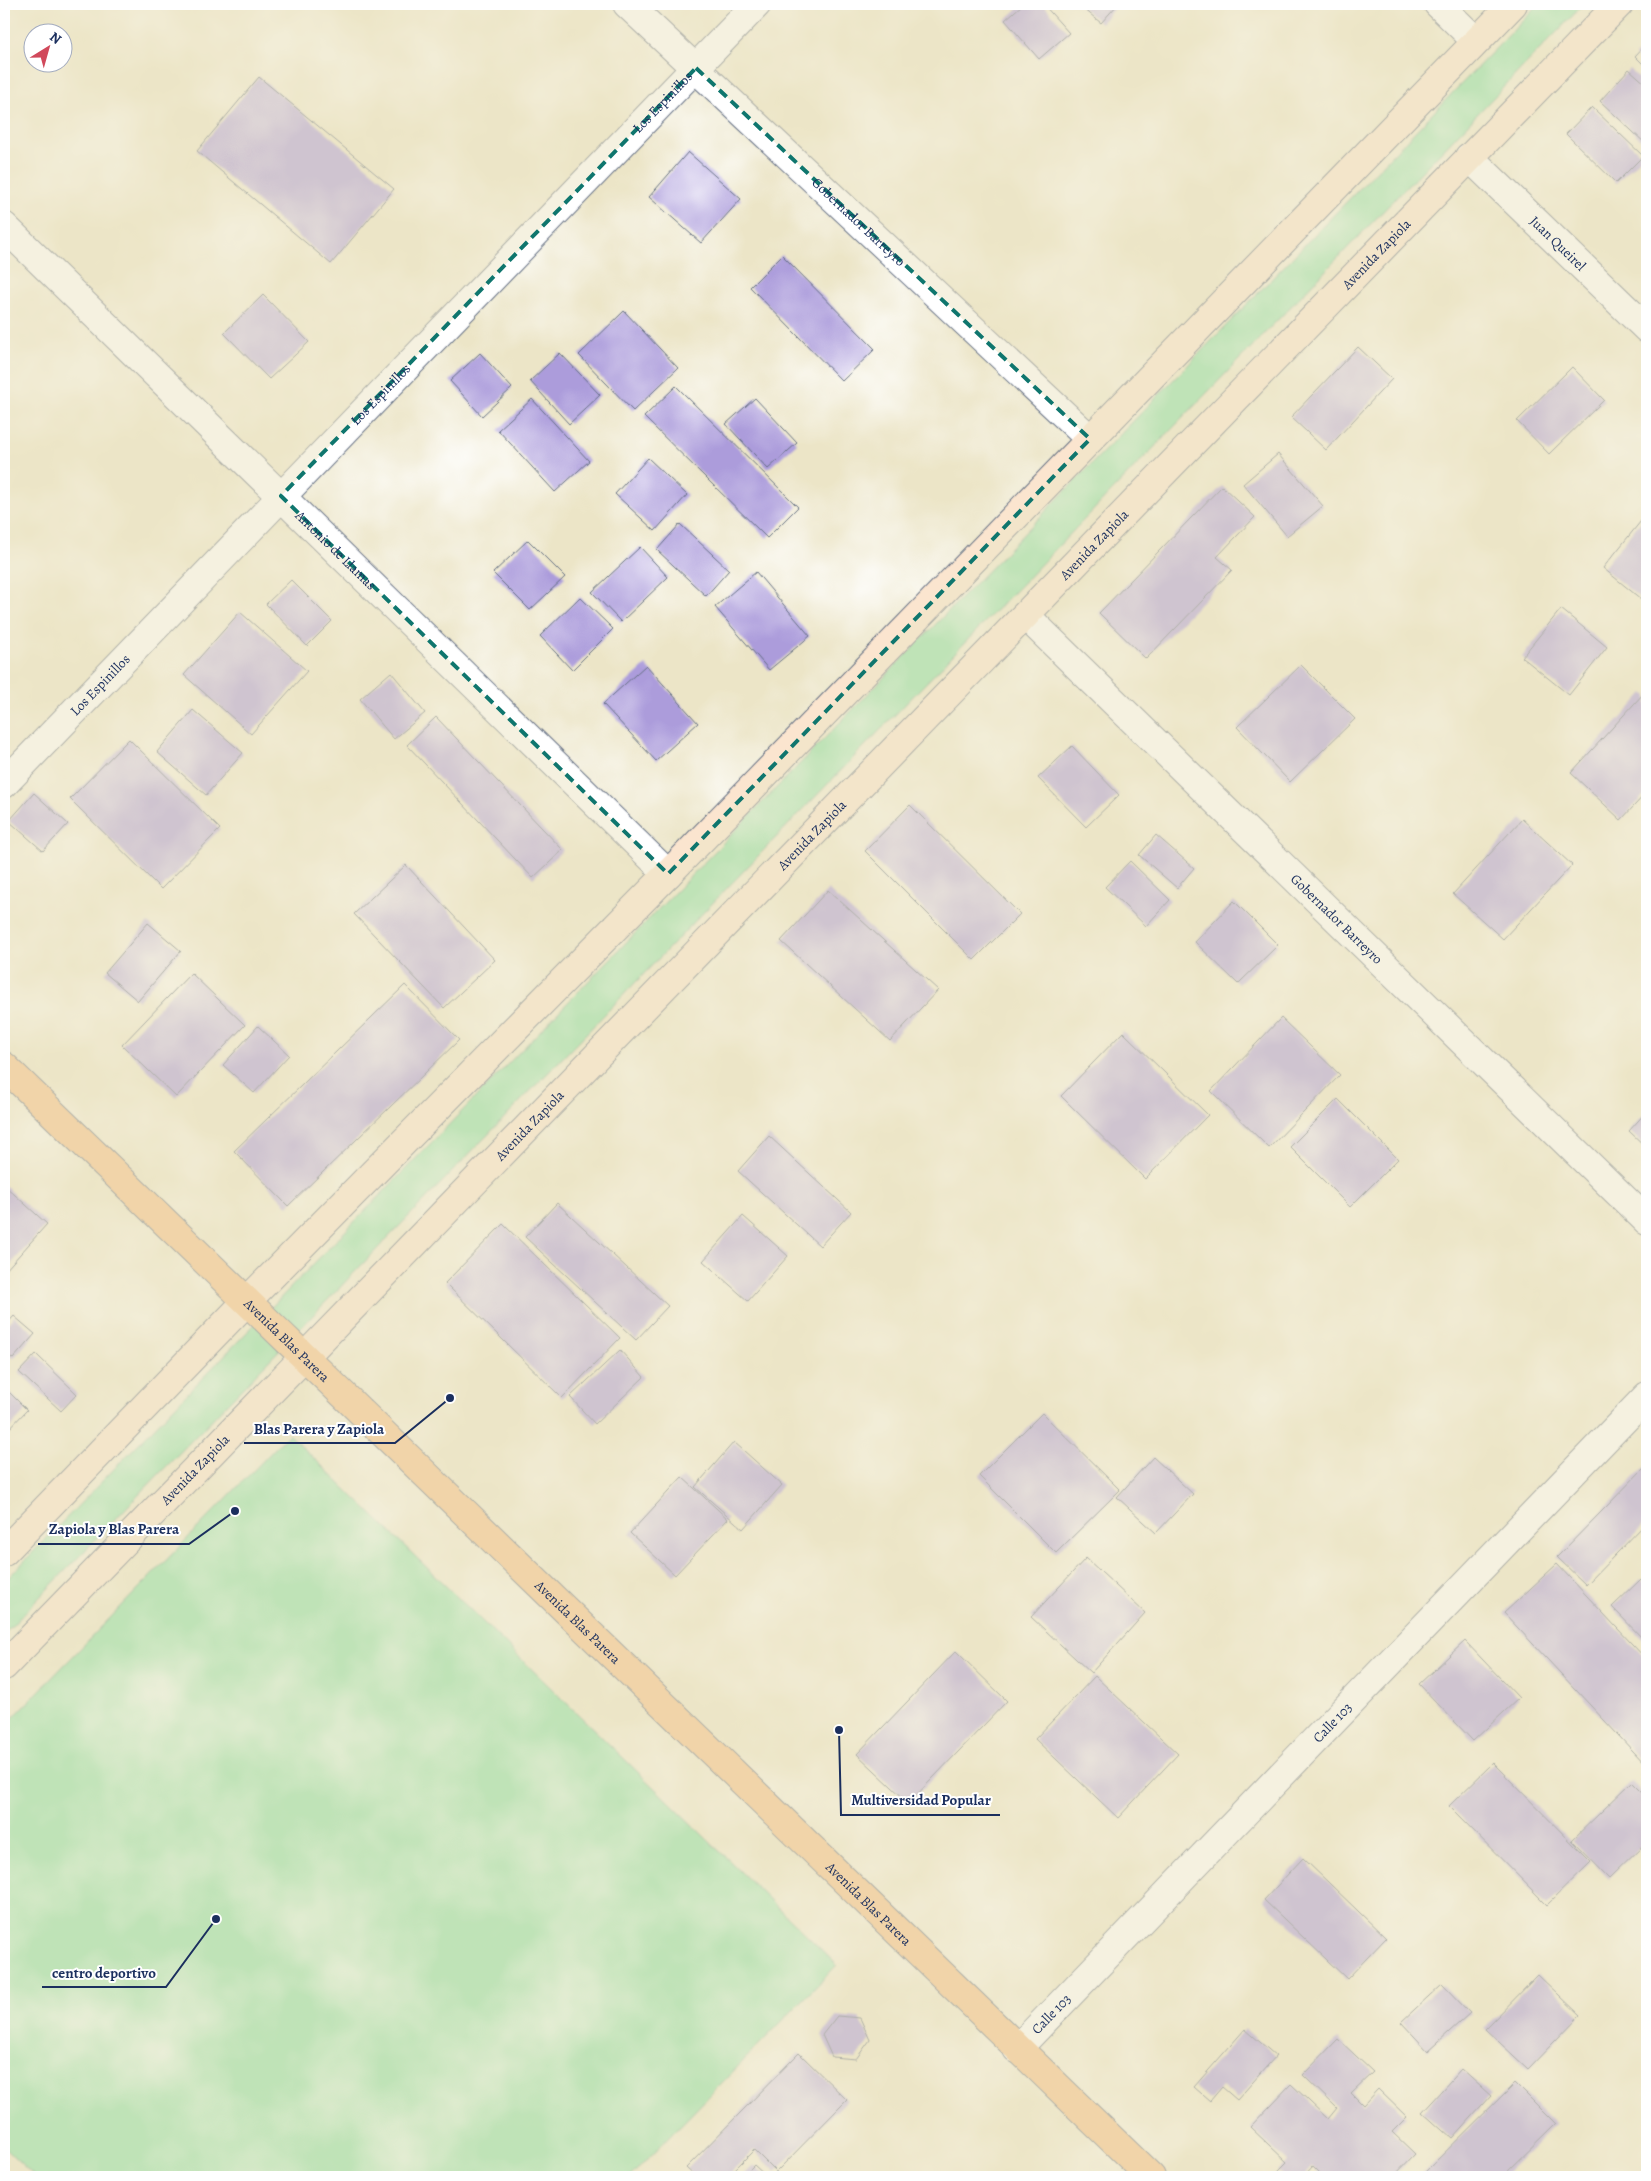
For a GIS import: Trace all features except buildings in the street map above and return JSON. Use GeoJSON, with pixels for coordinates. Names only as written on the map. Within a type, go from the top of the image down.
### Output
{"type":"FeatureCollection","features":[{"type":"Feature","properties":{"kind":"main road"},"geometry":{"type":"LineString","coordinates":[[4,1552],[247,1301],[668,874],[1513,4]]}},
{"type":"Feature","properties":{"kind":"main road","name":"Avenida Zapiola"},"geometry":{"type":"LineString","coordinates":[[4,1666],[1619,4]]}},
{"type":"Feature","properties":{"kind":"main road","name":"Avenida Blas Parera"},"geometry":{"type":"LineString","coordinates":[[4,1066],[1151,2177]]}},
{"type":"Feature","properties":{"kind":"street","name":"Gobernador Barreyro"},"geometry":{"type":"LineString","coordinates":[[628,4],[1090,439]]}},
{"type":"Feature","properties":{"kind":"street","name":"Los Espinillos"},"geometry":{"type":"LineString","coordinates":[[4,784],[758,4]]}},
{"type":"Feature","properties":{"kind":"street"},"geometry":{"type":"LineString","coordinates":[[1438,4],[1476,41]]}},
{"type":"Feature","properties":{"kind":"street","name":"Juan Queirel"},"geometry":{"type":"LineString","coordinates":[[1469,157],[1647,329]]}},
{"type":"Feature","properties":{"kind":"street","name":"Antonio de Llamas"},"geometry":{"type":"LineString","coordinates":[[4,226],[668,874]]}},
{"type":"Feature","properties":{"kind":"street","name":"Gobernador Barreyro"},"geometry":{"type":"LineString","coordinates":[[1026,616],[1647,1221]]}},
{"type":"Feature","properties":{"kind":"street","name":"Calle 103"},"geometry":{"type":"LineString","coordinates":[[1017,2049],[1647,1396]]}},
{"type":"Feature","properties":{"kind":"highlighted area"},"geometry":{"type":"Polygon","coordinates":[[[696,68],[1090,439],[668,874],[281,496],[696,68]]]}},
{"type":"Feature","properties":{"kind":"green space"},"geometry":{"type":"Polygon","coordinates":[[[1539,4],[1584,4],[4,1634],[4,1582],[1539,4]]]}},
{"type":"Feature","properties":{"kind":"green space"},"geometry":{"type":"Polygon","coordinates":[[[289,1434],[837,1965],[630,2177],[35,2177],[4,2147],[4,1727],[289,1434]]]}},
{"type":"Feature","properties":{"kind":"place","name":"Blas Parera y Zapiola"},"geometry":{"type":"Point","coordinates":[450,1398]}},
{"type":"Feature","properties":{"kind":"place","name":"Zapiola y Blas Parera"},"geometry":{"type":"Point","coordinates":[235,1511]}},
{"type":"Feature","properties":{"kind":"place","name":"Multiversidad Popular"},"geometry":{"type":"Point","coordinates":[839,1730]}},
{"type":"Feature","properties":{"kind":"place","name":"centro deportivo"},"geometry":{"type":"Point","coordinates":[216,1919]}}]}
